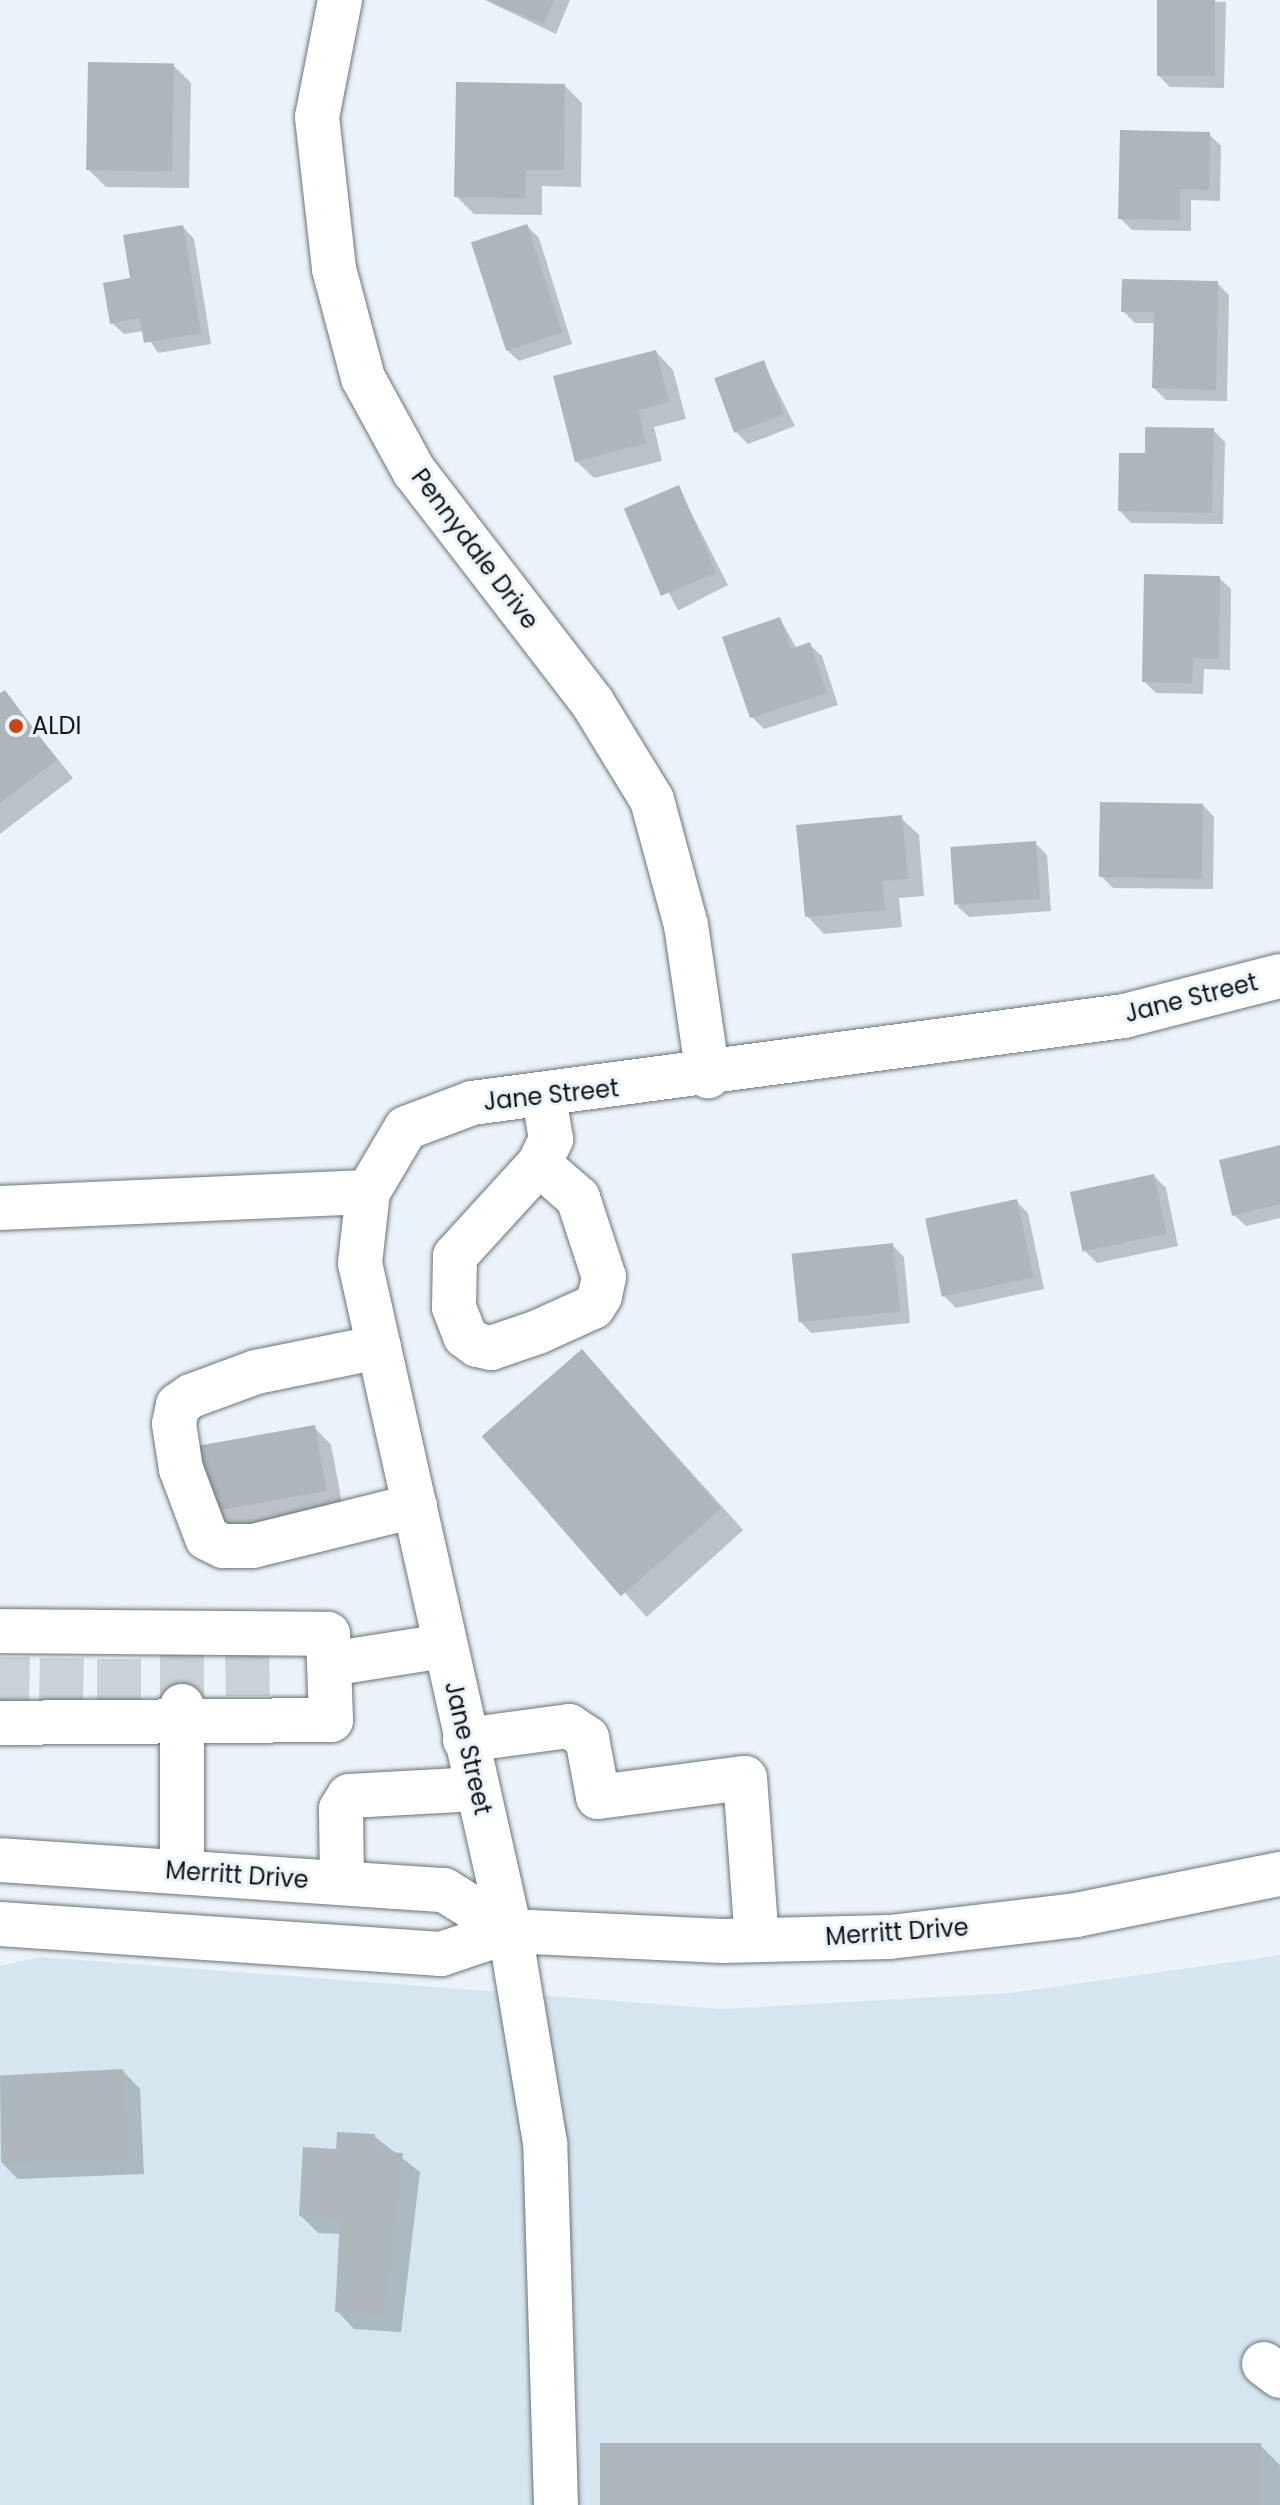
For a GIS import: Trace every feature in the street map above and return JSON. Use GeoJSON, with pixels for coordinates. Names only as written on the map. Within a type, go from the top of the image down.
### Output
{"type":"FeatureCollection","features":[{"type":"Feature","properties":{"kind":"street","name":"Pennydale Drive"},"geometry":{"type":"LineString","coordinates":[[340,0],[317,117],[334,269],[363,378],[414,471],[592,702],[652,800],[686,925],[708,1076]]}},
{"type":"Feature","properties":{"kind":"street","name":"Jane Street"},"geometry":{"type":"LineString","coordinates":[[556,2505],[554,2253],[545,2143],[510,1931],[360,1263],[368,1192],[406,1128],[472,1103],[708,1076],[1124,1016],[1280,976]]}},
{"type":"Feature","properties":{"kind":"street"},"geometry":{"type":"LineString","coordinates":[[539,1164],[551,1139],[544,1097]]}},
{"type":"Feature","properties":{"kind":"street"},"geometry":{"type":"LineString","coordinates":[[0,1208],[368,1192]]}},
{"type":"Feature","properties":{"kind":"street"},"geometry":{"type":"LineString","coordinates":[[379,1347],[256,1372],[191,1396],[178,1405],[174,1424],[181,1469],[207,1538],[223,1546],[253,1546],[415,1506]]}},
{"type":"Feature","properties":{"kind":"street"},"geometry":{"type":"LineString","coordinates":[[4,1715],[248,1712],[331,1720],[328,1634],[247,1643],[182,1644],[62,1642],[5,1637]]}},
{"type":"Feature","properties":{"kind":"street"},"geometry":{"type":"LineString","coordinates":[[330,1664],[444,1646]]}},
{"type":"Feature","properties":{"kind":"street"},"geometry":{"type":"LineString","coordinates":[[182,1714],[182,1871]]}},
{"type":"Feature","properties":{"kind":"street"},"geometry":{"type":"LineString","coordinates":[[465,1740],[569,1726],[587,1738],[598,1797],[745,1778],[757,1940]]}},
{"type":"Feature","properties":{"kind":"street"},"geometry":{"type":"LineString","coordinates":[[342,1883],[341,1809],[349,1796],[477,1789]]}},
{"type":"Feature","properties":{"kind":"street","name":"Merritt Drive"},"geometry":{"type":"LineString","coordinates":[[0,1860],[444,1890],[510,1931]]}},
{"type":"Feature","properties":{"kind":"street","name":"Merritt Drive"},"geometry":{"type":"LineString","coordinates":[[0,1924],[441,1954],[510,1931],[757,1940],[890,1937],[1076,1915],[1280,1874]]}},
{"type":"Feature","properties":{"kind":"shaded area"},"geometry":{"type":"Polygon","coordinates":[[[1280,1955],[1280,2505],[0,2505],[0,1966],[41,1957],[722,2009],[1010,1993],[1280,1955]]]}},
{"type":"Feature","properties":{"kind":"building"},"geometry":{"type":"Polygon","coordinates":[[[486,0],[554,0],[544,24],[486,0]]]}},
{"type":"Feature","properties":{"kind":"building"},"geometry":{"type":"Polygon","coordinates":[[[1157,0],[1215,0],[1215,76],[1157,76],[1157,0]]]}},
{"type":"Feature","properties":{"kind":"building"},"geometry":{"type":"Polygon","coordinates":[[[88,62],[174,64],[172,171],[86,170],[88,62]]]}},
{"type":"Feature","properties":{"kind":"building"},"geometry":{"type":"Polygon","coordinates":[[[456,82],[565,84],[564,170],[526,170],[525,198],[454,197],[456,82]]]}},
{"type":"Feature","properties":{"kind":"building"},"geometry":{"type":"Polygon","coordinates":[[[1120,130],[1210,132],[1209,190],[1180,189],[1180,220],[1118,219],[1120,130]]]}},
{"type":"Feature","properties":{"kind":"building"},"geometry":{"type":"Polygon","coordinates":[[[527,224],[562,332],[506,351],[471,242],[527,224]]]}},
{"type":"Feature","properties":{"kind":"building"},"geometry":{"type":"Polygon","coordinates":[[[183,225],[201,333],[144,343],[140,318],[110,324],[103,283],[130,278],[123,235],[183,225]]]}},
{"type":"Feature","properties":{"kind":"building"},"geometry":{"type":"Polygon","coordinates":[[[1122,279],[1218,281],[1216,390],[1152,388],[1154,312],[1121,312],[1122,279]]]}},
{"type":"Feature","properties":{"kind":"building"},"geometry":{"type":"Polygon","coordinates":[[[656,350],[669,402],[638,410],[646,443],[575,462],[553,376],[656,350]]]}},
{"type":"Feature","properties":{"kind":"building"},"geometry":{"type":"Polygon","coordinates":[[[764,360],[784,415],[734,433],[714,378],[764,360]]]}},
{"type":"Feature","properties":{"kind":"building"},"geometry":{"type":"Polygon","coordinates":[[[1145,427],[1214,428],[1212,513],[1118,511],[1119,453],[1145,453],[1145,427]]]}},
{"type":"Feature","properties":{"kind":"building"},"geometry":{"type":"Polygon","coordinates":[[[679,485],[716,572],[661,596],[624,508],[679,485]]]}},
{"type":"Feature","properties":{"kind":"building"},"geometry":{"type":"Polygon","coordinates":[[[1144,574],[1220,576],[1219,659],[1193,658],[1192,683],[1142,682],[1144,574]]]}},
{"type":"Feature","properties":{"kind":"building"},"geometry":{"type":"Polygon","coordinates":[[[780,617],[791,649],[810,642],[827,693],[750,718],[722,637],[780,617]]]}},
{"type":"Feature","properties":{"kind":"building","name":"ALDI"},"geometry":{"type":"Polygon","coordinates":[[[5,690],[57,760],[0,803],[0,693],[5,690]]]}},
{"type":"Feature","properties":{"kind":"building"},"geometry":{"type":"Polygon","coordinates":[[[1100,802],[1203,804],[1202,879],[1099,877],[1100,802]]]}},
{"type":"Feature","properties":{"kind":"building"},"geometry":{"type":"Polygon","coordinates":[[[902,815],[908,879],[882,881],[885,910],[805,917],[796,825],[902,815]]]}},
{"type":"Feature","properties":{"kind":"building"},"geometry":{"type":"Polygon","coordinates":[[[1036,841],[1040,899],[954,905],[950,847],[1036,841]]]}},
{"type":"Feature","properties":{"kind":"building"},"geometry":{"type":"Polygon","coordinates":[[[1280,1145],[1280,1204],[1232,1216],[1219,1160],[1280,1145]]]}},
{"type":"Feature","properties":{"kind":"building"},"geometry":{"type":"Polygon","coordinates":[[[1154,1174],[1167,1234],[1083,1252],[1070,1192],[1154,1174]]]}},
{"type":"Feature","properties":{"kind":"building"},"geometry":{"type":"Polygon","coordinates":[[[1017,1199],[1034,1277],[942,1297],[925,1219],[1017,1199]]]}},
{"type":"Feature","properties":{"kind":"building"},"geometry":{"type":"Polygon","coordinates":[[[893,1243],[900,1312],[799,1322],[792,1254],[893,1243]]]}},
{"type":"Feature","properties":{"kind":"building"},"geometry":{"type":"Polygon","coordinates":[[[582,1349],[721,1509],[621,1596],[482,1436],[582,1349]]]}},
{"type":"Feature","properties":{"kind":"building"},"geometry":{"type":"Polygon","coordinates":[[[315,1425],[327,1491],[200,1513],[188,1447],[315,1425]]]}},
{"type":"Feature","properties":{"kind":"building"},"geometry":{"type":"Polygon","coordinates":[[[123,2069],[128,2157],[5,2163],[0,2075],[123,2069]]]}},
{"type":"Feature","properties":{"kind":"building"},"geometry":{"type":"Polygon","coordinates":[[[337,2132],[375,2134],[374,2151],[403,2153],[384,2315],[335,2312],[340,2219],[299,2216],[303,2147],[336,2149],[337,2132]]]}},
{"type":"Feature","properties":{"kind":"building"},"geometry":{"type":"Polygon","coordinates":[[[600,2443],[1261,2443],[1261,2505],[600,2505],[600,2443]]]}},
{"type":"Feature","properties":{"kind":"tunnel"},"geometry":{"type":"LineString","coordinates":[[7,1701],[8,1651]]}},
{"type":"Feature","properties":{"kind":"tunnel"},"geometry":{"type":"LineString","coordinates":[[61,1702],[62,1652]]}},
{"type":"Feature","properties":{"kind":"tunnel"},"geometry":{"type":"LineString","coordinates":[[247,1652],[248,1703]]}},
{"type":"Feature","properties":{"kind":"tunnel"},"geometry":{"type":"LineString","coordinates":[[119,1654],[119,1703]]}},
{"type":"Feature","properties":{"kind":"tunnel"},"geometry":{"type":"LineString","coordinates":[[182,1654],[182,1706]]}},
{"type":"Feature","properties":{"kind":"place","name":"ALDI"},"geometry":{"type":"Point","coordinates":[16,726]}}]}
